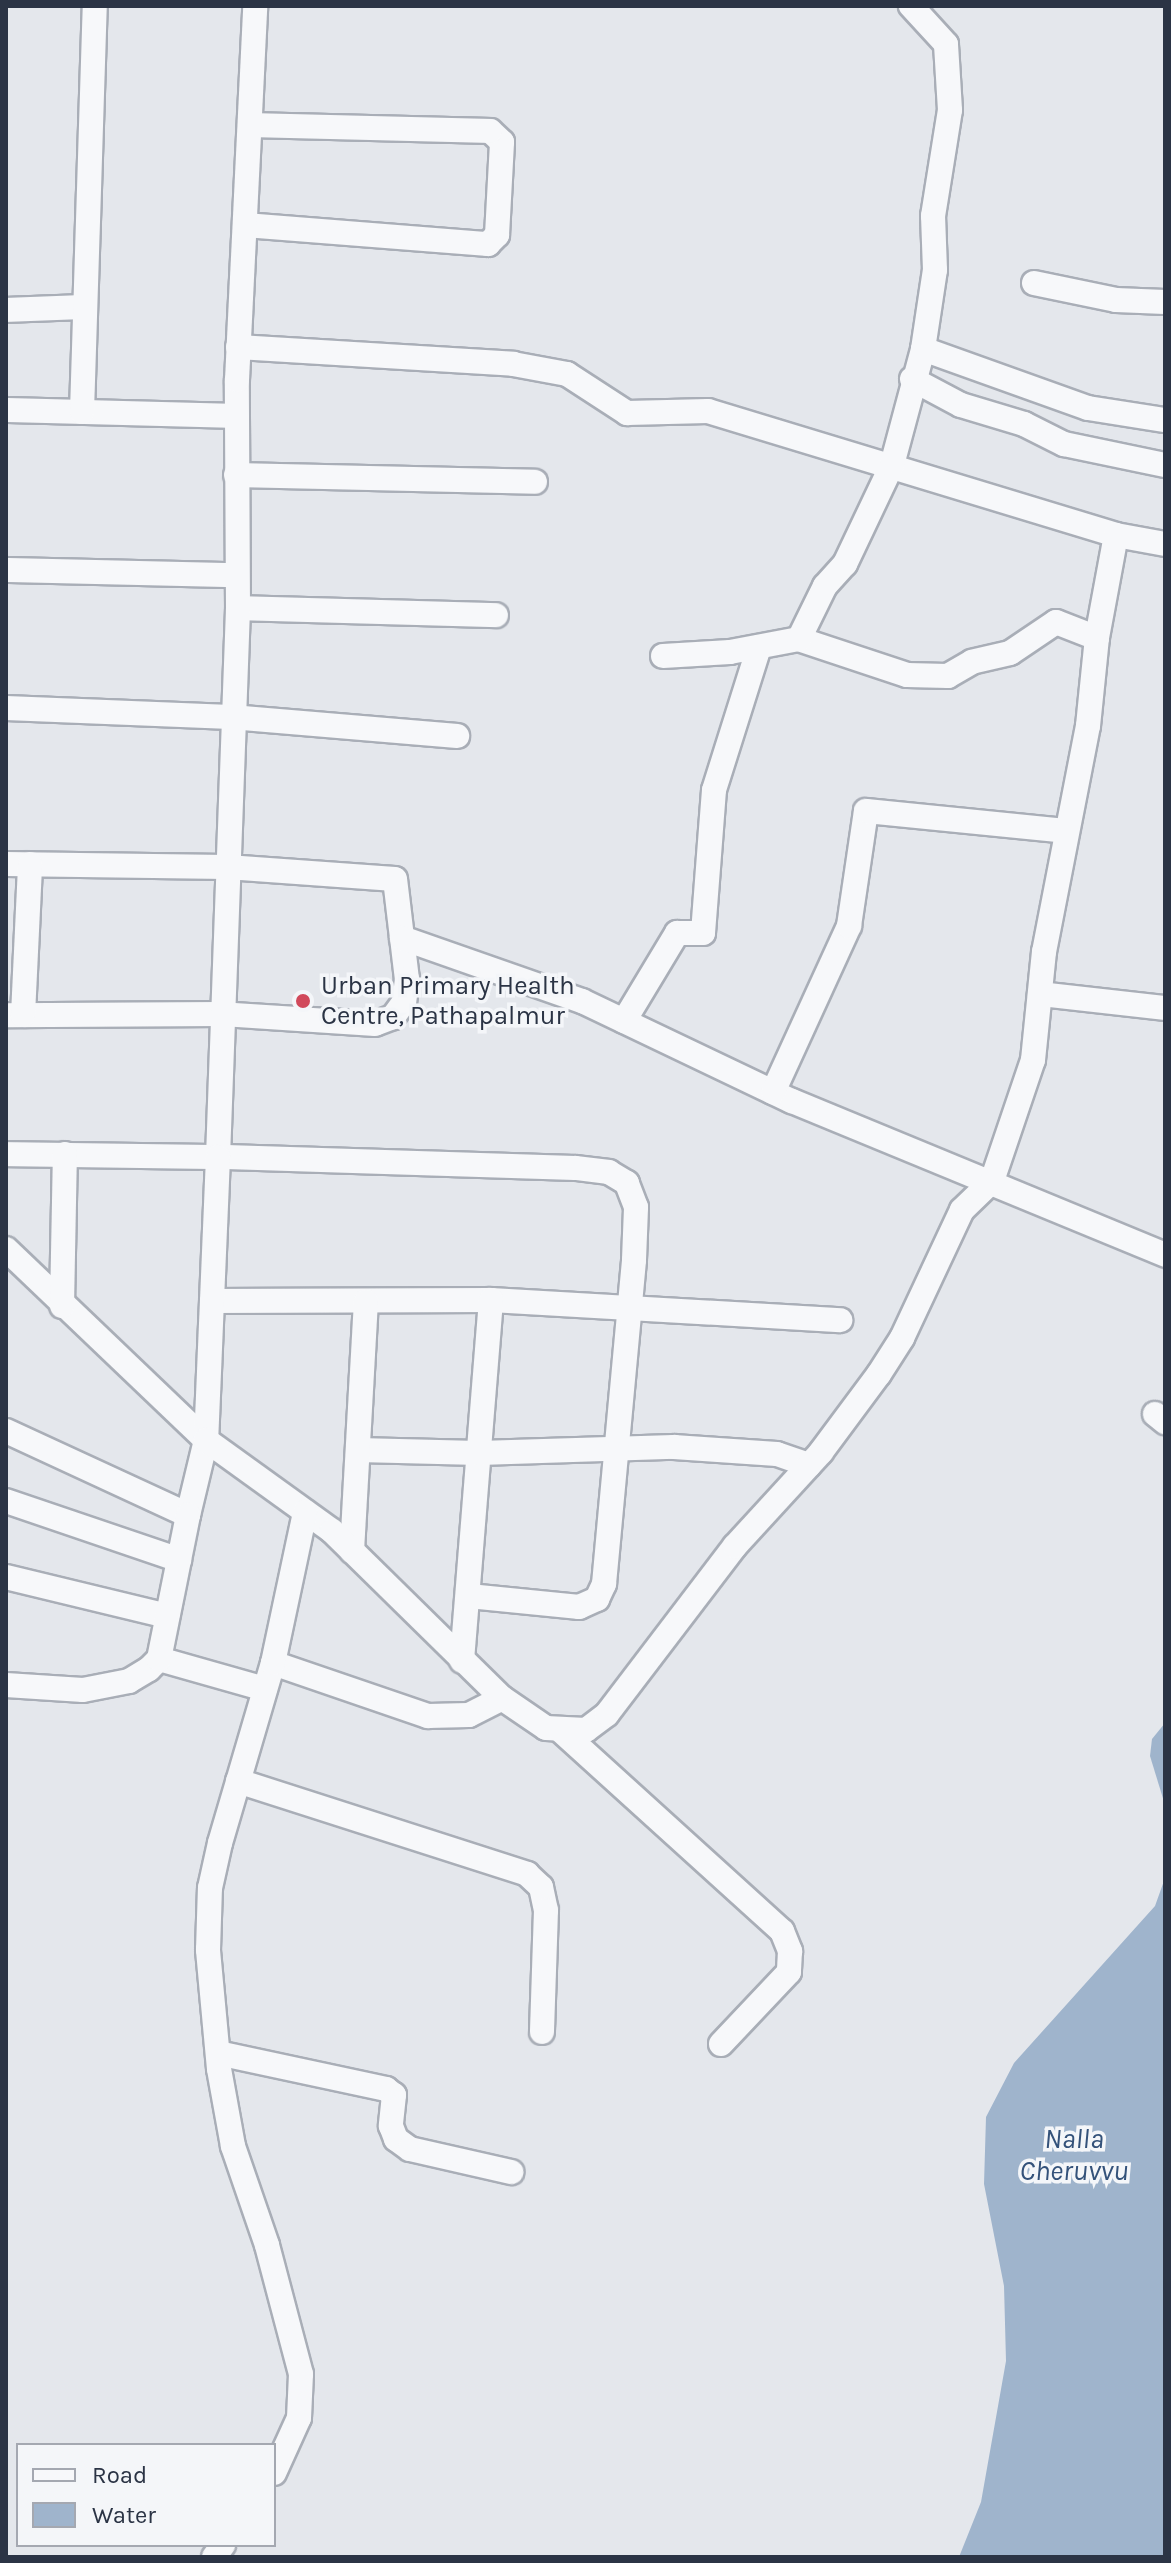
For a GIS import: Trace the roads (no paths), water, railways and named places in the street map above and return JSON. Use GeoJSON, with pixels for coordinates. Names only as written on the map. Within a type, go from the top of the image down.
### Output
{"type":"FeatureCollection","features":[{"type":"Feature","properties":{"kind":"street"},"geometry":{"type":"LineString","coordinates":[[82,412],[95,6]]}},
{"type":"Feature","properties":{"kind":"street"},"geometry":{"type":"LineString","coordinates":[[6,1685],[83,1690],[129,1681],[159,1659],[206,1440],[231,717],[238,608],[235,575],[238,347],[255,6]]}},
{"type":"Feature","properties":{"kind":"street"},"geometry":{"type":"LineString","coordinates":[[799,639],[825,586],[845,564],[892,465],[912,379],[923,349],[935,270],[933,216],[950,110],[946,44],[911,6]]}},
{"type":"Feature","properties":{"kind":"street"},"geometry":{"type":"LineString","coordinates":[[245,225],[488,244],[497,235],[502,142],[490,131],[251,125]]}},
{"type":"Feature","properties":{"kind":"street"},"geometry":{"type":"LineString","coordinates":[[1034,283],[1116,300],[1165,302]]}},
{"type":"Feature","properties":{"kind":"street"},"geometry":{"type":"LineString","coordinates":[[6,310],[84,307]]}},
{"type":"Feature","properties":{"kind":"street"},"geometry":{"type":"LineString","coordinates":[[238,347],[540,369],[567,374],[627,413],[708,411],[892,465],[1023,510],[1116,535],[1165,544]]}},
{"type":"Feature","properties":{"kind":"street"},"geometry":{"type":"LineString","coordinates":[[923,349],[1088,408],[1165,420]]}},
{"type":"Feature","properties":{"kind":"street"},"geometry":{"type":"LineString","coordinates":[[912,379],[961,405],[1024,424],[1064,444],[1165,465]]}},
{"type":"Feature","properties":{"kind":"street"},"geometry":{"type":"LineString","coordinates":[[6,410],[236,416]]}},
{"type":"Feature","properties":{"kind":"street"},"geometry":{"type":"LineString","coordinates":[[236,475],[535,482]]}},
{"type":"Feature","properties":{"kind":"street"},"geometry":{"type":"LineString","coordinates":[[6,1249],[62,1306],[206,1440],[305,1512],[352,1551],[502,1698],[546,1728],[586,1730],[607,1714],[768,1505],[809,1465],[902,1338],[962,1210],[992,1181],[1033,1060],[1040,994],[1066,831],[1088,726],[1097,638],[1116,535]]}},
{"type":"Feature","properties":{"kind":"street"},"geometry":{"type":"LineString","coordinates":[[6,570],[235,575]]}},
{"type":"Feature","properties":{"kind":"street"},"geometry":{"type":"LineString","coordinates":[[238,608],[496,615]]}},
{"type":"Feature","properties":{"kind":"street"},"geometry":{"type":"LineString","coordinates":[[663,656],[759,647],[799,639],[907,675],[948,676],[972,662],[1010,653],[1056,622],[1097,638]]}},
{"type":"Feature","properties":{"kind":"street"},"geometry":{"type":"LineString","coordinates":[[624,1021],[677,933],[703,933],[714,790],[759,647]]}},
{"type":"Feature","properties":{"kind":"street"},"geometry":{"type":"LineString","coordinates":[[6,708],[231,717],[457,736]]}},
{"type":"Feature","properties":{"kind":"street"},"geometry":{"type":"LineString","coordinates":[[773,1092],[849,926],[866,811],[1066,831]]}},
{"type":"Feature","properties":{"kind":"street"},"geometry":{"type":"LineString","coordinates":[[18,864],[227,867],[395,879],[407,979],[404,1002],[393,1017],[375,1024],[222,1014],[15,1015],[18,864]]}},
{"type":"Feature","properties":{"kind":"street"},"geometry":{"type":"LineString","coordinates":[[402,938],[509,972],[624,1021],[773,1092],[1165,1255]]}},
{"type":"Feature","properties":{"kind":"street"},"geometry":{"type":"LineString","coordinates":[[1040,994],[1165,1008]]}},
{"type":"Feature","properties":{"kind":"street"},"geometry":{"type":"LineString","coordinates":[[6,1154],[218,1157],[609,1172],[627,1183],[636,1207],[604,1584],[597,1599],[579,1607],[469,1596]]}},
{"type":"Feature","properties":{"kind":"street"},"geometry":{"type":"LineString","coordinates":[[62,1306],[65,1154]]}},
{"type":"Feature","properties":{"kind":"street"},"geometry":{"type":"LineString","coordinates":[[212,1301],[491,1300],[840,1320]]}},
{"type":"Feature","properties":{"kind":"street"},"geometry":{"type":"LineString","coordinates":[[462,1661],[491,1300]]}},
{"type":"Feature","properties":{"kind":"street"},"geometry":{"type":"LineString","coordinates":[[352,1551],[366,1301]]}},
{"type":"Feature","properties":{"kind":"street"},"geometry":{"type":"LineString","coordinates":[[6,1431],[188,1515]]}},
{"type":"Feature","properties":{"kind":"street"},"geometry":{"type":"LineString","coordinates":[[358,1450],[479,1453],[744,1451],[809,1465]]}},
{"type":"Feature","properties":{"kind":"street"},"geometry":{"type":"LineString","coordinates":[[6,1501],[179,1560]]}},
{"type":"Feature","properties":{"kind":"street"},"geometry":{"type":"LineString","coordinates":[[276,2469],[299,2418],[301,2374],[267,2245],[233,2146],[218,2053],[208,1950],[210,1888],[273,1663],[305,1512]]}},
{"type":"Feature","properties":{"kind":"street"},"geometry":{"type":"LineString","coordinates":[[6,1577],[167,1616]]}},
{"type":"Feature","properties":{"kind":"street"},"geometry":{"type":"LineString","coordinates":[[159,1659],[265,1689]]}},
{"type":"Feature","properties":{"kind":"street"},"geometry":{"type":"LineString","coordinates":[[273,1663],[428,1716],[469,1715],[502,1698]]}},
{"type":"Feature","properties":{"kind":"street"},"geometry":{"type":"LineString","coordinates":[[559,1729],[782,1931],[790,1951],[789,1972],[721,2044]]}},
{"type":"Feature","properties":{"kind":"street"},"geometry":{"type":"LineString","coordinates":[[238,1781],[527,1874],[541,1887],[546,1910],[542,2032]]}},
{"type":"Feature","properties":{"kind":"street"},"geometry":{"type":"LineString","coordinates":[[218,2053],[386,2089],[394,2095],[391,2126],[403,2144],[511,2172]]}},
{"type":"Feature","properties":{"kind":"water"},"geometry":{"type":"Polygon","coordinates":[[[1165,1723],[1165,1805],[1150,1756],[1152,1739],[1165,1723]]]}},
{"type":"Feature","properties":{"kind":"water","name":"Nalla Cheruvvu"},"geometry":{"type":"Polygon","coordinates":[[[1165,1878],[1165,2557],[959,2557],[981,2502],[1006,2361],[1004,2286],[984,2184],[986,2117],[1014,2063],[1155,1906],[1165,1878]]]}},
{"type":"Feature","properties":{"kind":"place","name":"Urban Primary Health Centre, Pathapalmur"},"geometry":{"type":"Point","coordinates":[303,1001]}}]}
